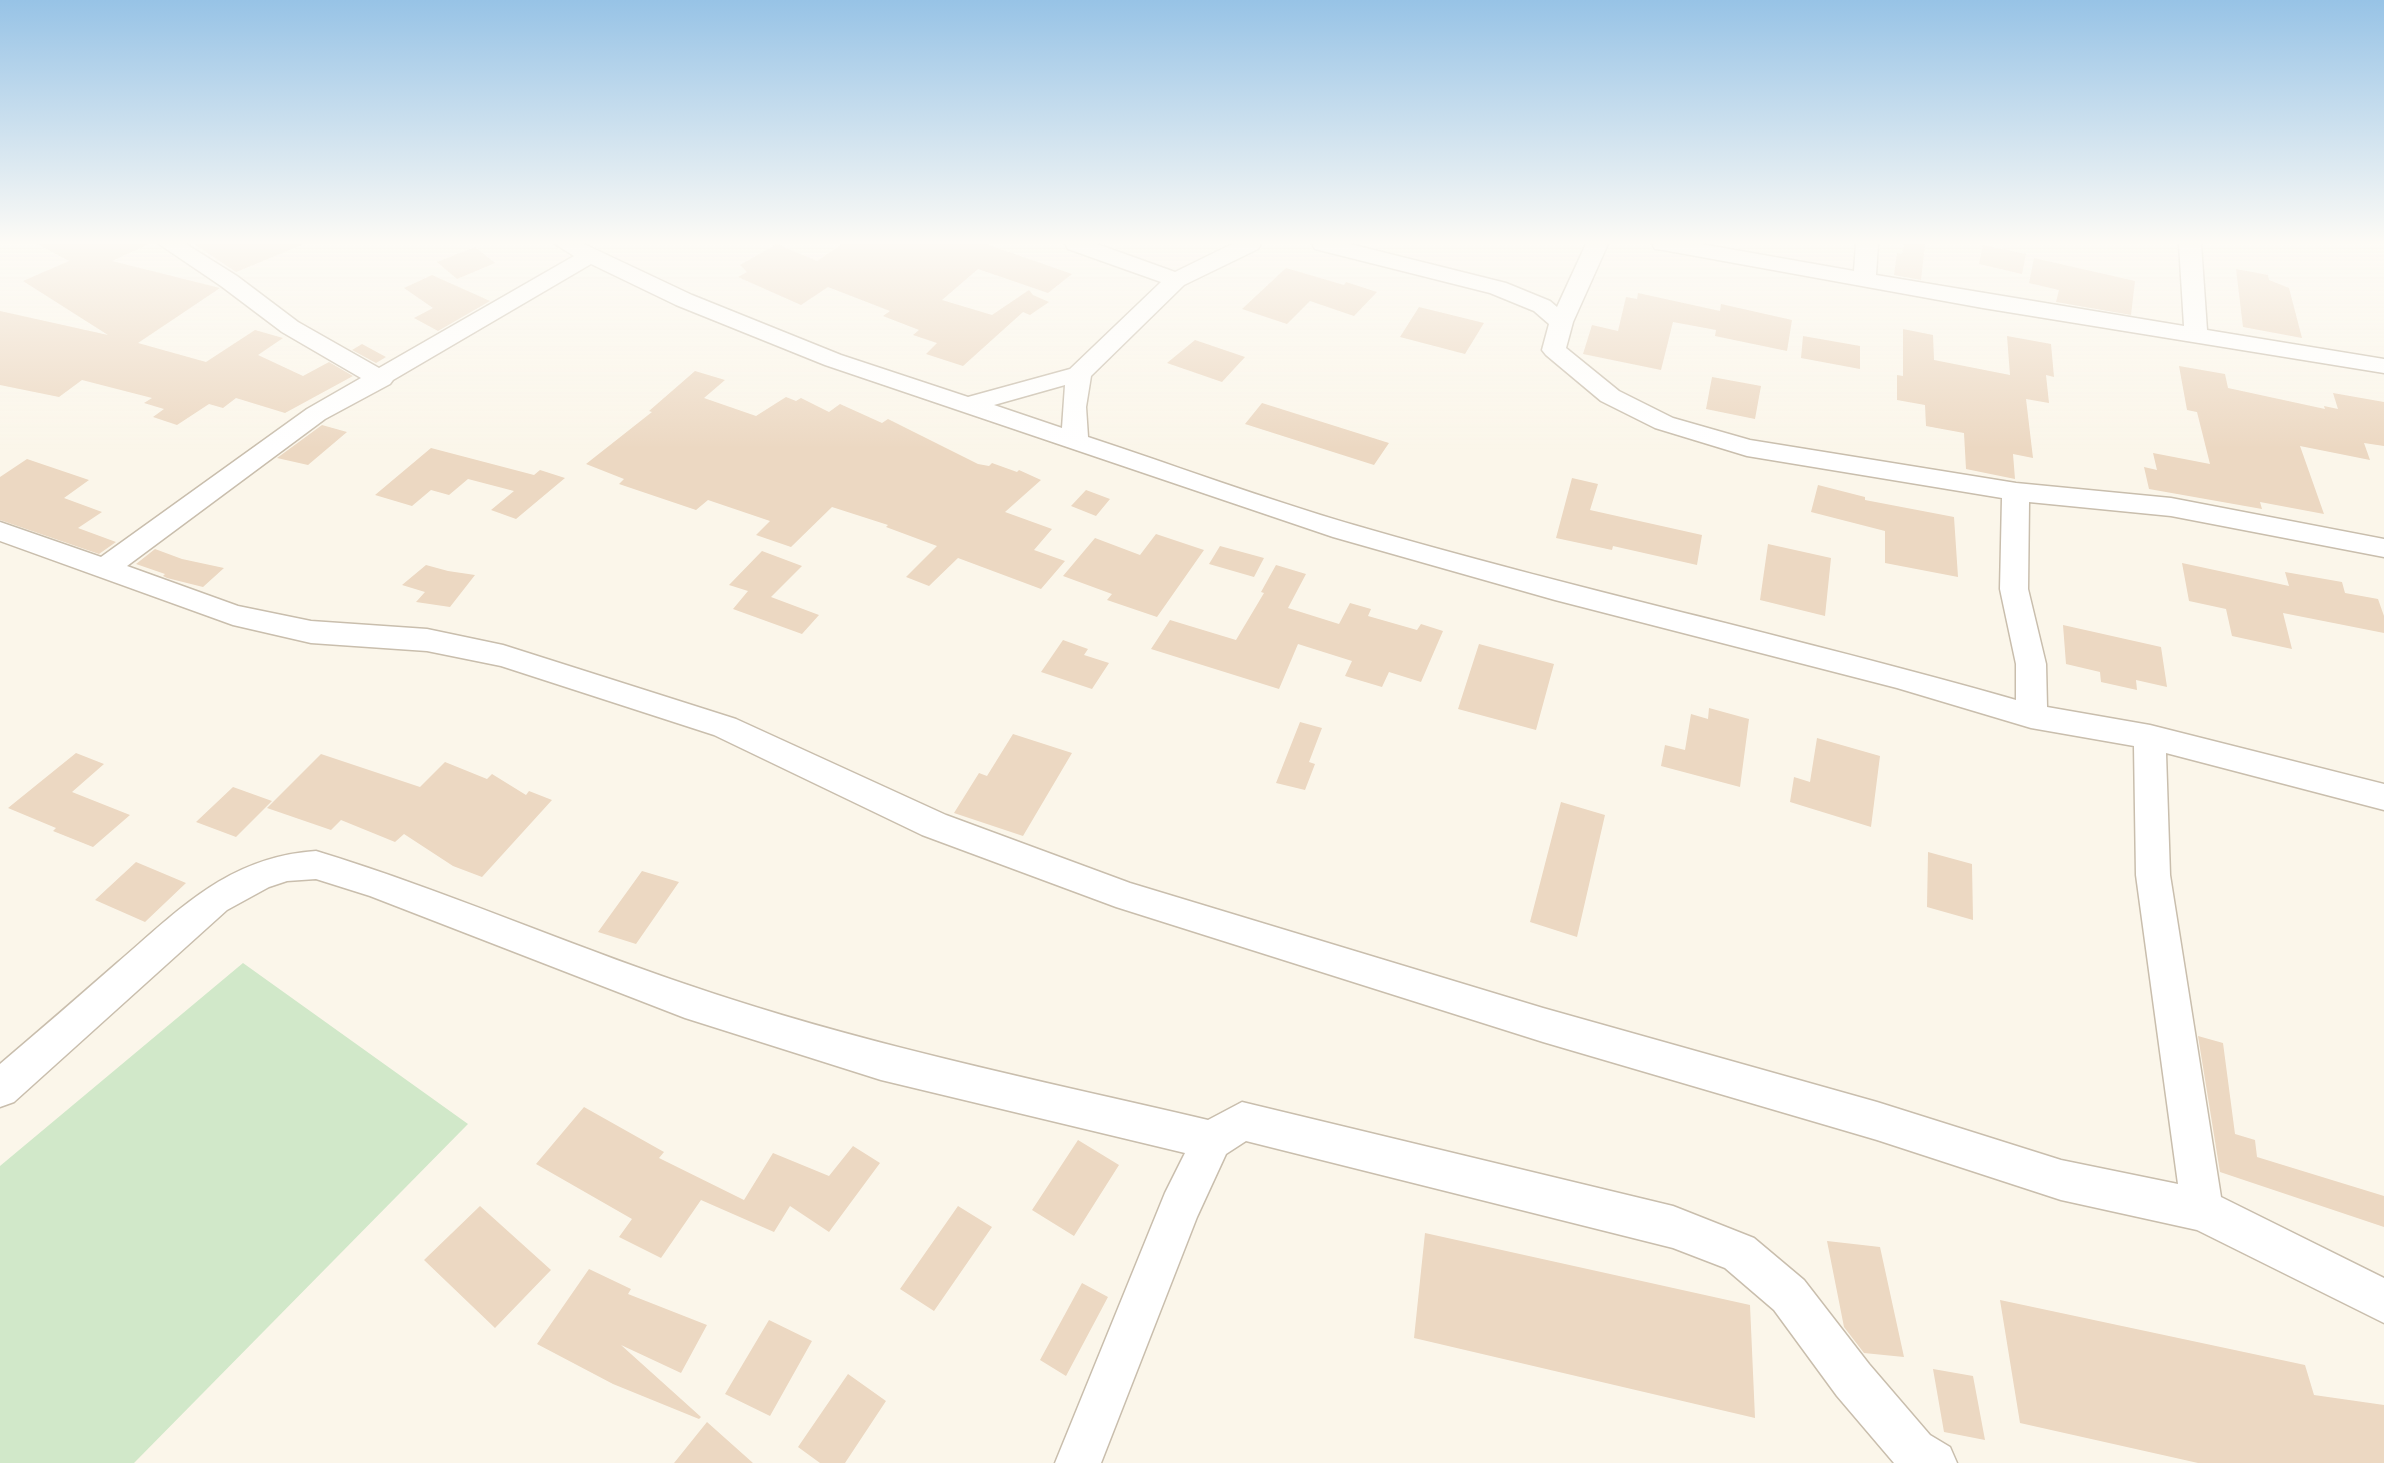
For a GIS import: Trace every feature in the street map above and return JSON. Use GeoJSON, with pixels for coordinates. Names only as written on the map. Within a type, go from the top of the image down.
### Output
{"type":"FeatureCollection","features":[{"type":"Feature","properties":{"kind":"street"},"geometry":{"type":"LineString","coordinates":[[270,312],[290,327],[381,379]]}},
{"type":"Feature","properties":{"kind":"street"},"geometry":{"type":"LineString","coordinates":[[103,570],[316,414],[494,312]]}},
{"type":"Feature","properties":{"kind":"street"},"geometry":{"type":"LineString","coordinates":[[714,312],[964,405],[1075,439],[1343,531],[1555,590],[1897,677],[2031,716],[2150,737],[2384,797]]}},
{"type":"Feature","properties":{"kind":"street"},"geometry":{"type":"LineString","coordinates":[[964,405],[1079,374],[1143,312]]}},
{"type":"Feature","properties":{"kind":"street"},"geometry":{"type":"LineString","coordinates":[[1549,312],[1561,322]]}},
{"type":"Feature","properties":{"kind":"street"},"geometry":{"type":"LineString","coordinates":[[1565,312],[1554,350],[1610,396],[1664,424],[1747,449],[2016,492],[2171,507],[2384,548]]}},
{"type":"Feature","properties":{"kind":"street"},"geometry":{"type":"LineString","coordinates":[[2052,312],[2384,366]]}},
{"type":"Feature","properties":{"kind":"street"},"geometry":{"type":"LineString","coordinates":[[2194,312],[2196,337]]}},
{"type":"Feature","properties":{"kind":"street"},"geometry":{"type":"LineString","coordinates":[[1075,439],[1074,407],[1079,374]]}},
{"type":"Feature","properties":{"kind":"street"},"geometry":{"type":"LineString","coordinates":[[2016,492],[2014,589],[2031,664],[2031,716]]}},
{"type":"Feature","properties":{"kind":"street"},"geometry":{"type":"LineString","coordinates":[[0,531],[233,615],[311,632],[427,640],[503,656],[725,727],[934,825],[1128,897],[1543,1025],[1877,1121],[2061,1180],[2202,1210],[2384,1301]]}},
{"type":"Feature","properties":{"kind":"street"},"geometry":{"type":"LineString","coordinates":[[2150,737],[2153,875],[2202,1210]]}},
{"type":"Feature","properties":{"kind":"street"},"geometry":{"type":"LineString","coordinates":[[0,1089],[215,900],[257,877],[287,867],[316,865],[377,884],[685,1001],[881,1062],[1212,1140]]}},
{"type":"Feature","properties":{"kind":"street"},"geometry":{"type":"LineString","coordinates":[[1078,1463],[1180,1208],[1212,1140],[1242,1121],[1673,1227],[1739,1254],[1789,1295],[1853,1380],[1914,1451],[1934,1463]]}},
{"type":"Feature","properties":{"kind":"green space"},"geometry":{"type":"Polygon","coordinates":[[[243,963],[468,1124],[134,1463],[0,1463],[0,1166],[243,963]]]}},
{"type":"Feature","properties":{"kind":"building"},"geometry":{"type":"Polygon","coordinates":[[[0,312],[108,335],[72,312],[184,312],[138,343],[206,362],[255,330],[283,338],[258,355],[303,376],[329,362],[353,376],[285,413],[236,398],[223,408],[209,404],[177,425],[153,417],[164,409],[144,403],[152,398],[82,380],[59,397],[0,385],[0,312]]]}},
{"type":"Feature","properties":{"kind":"building"},"geometry":{"type":"Polygon","coordinates":[[[425,312],[470,312],[438,331],[414,318],[425,312]]]}},
{"type":"Feature","properties":{"kind":"building"},"geometry":{"type":"Polygon","coordinates":[[[888,312],[983,312],[992,315],[996,312],[1023,312],[963,366],[926,354],[937,343],[913,335],[919,330],[883,316],[888,312]]]}},
{"type":"Feature","properties":{"kind":"building"},"geometry":{"type":"Polygon","coordinates":[[[1252,312],[1299,312],[1287,324],[1252,312]]]}},
{"type":"Feature","properties":{"kind":"building"},"geometry":{"type":"Polygon","coordinates":[[[1416,312],[1440,312],[1484,323],[1465,354],[1400,337],[1416,312]]]}},
{"type":"Feature","properties":{"kind":"building"},"geometry":{"type":"Polygon","coordinates":[[[1622,312],[1758,312],[1792,320],[1787,351],[1715,336],[1716,330],[1673,322],[1661,370],[1583,354],[1592,325],[1618,331],[1622,312]]]}},
{"type":"Feature","properties":{"kind":"building"},"geometry":{"type":"Polygon","coordinates":[[[2241,312],[2295,312],[2302,338],[2243,327],[2241,312]]]}},
{"type":"Feature","properties":{"kind":"building"},"geometry":{"type":"Polygon","coordinates":[[[1903,329],[1933,335],[1934,360],[2010,375],[2007,336],[2051,344],[2054,377],[2046,375],[2049,403],[2026,399],[2033,458],[2013,454],[2015,479],[1966,469],[1964,433],[1926,426],[1925,405],[1897,400],[1897,375],[1903,376],[1903,329]]]}},
{"type":"Feature","properties":{"kind":"building"},"geometry":{"type":"Polygon","coordinates":[[[1803,336],[1860,346],[1860,369],[1801,358],[1803,336]]]}},
{"type":"Feature","properties":{"kind":"building"},"geometry":{"type":"Polygon","coordinates":[[[1195,340],[1245,357],[1222,382],[1167,363],[1195,340]]]}},
{"type":"Feature","properties":{"kind":"building"},"geometry":{"type":"Polygon","coordinates":[[[362,344],[386,357],[376,363],[352,350],[362,344]]]}},
{"type":"Feature","properties":{"kind":"building"},"geometry":{"type":"Polygon","coordinates":[[[2179,366],[2225,374],[2228,388],[2325,409],[2324,406],[2338,409],[2333,393],[2384,402],[2384,446],[2364,443],[2370,460],[2300,446],[2324,514],[2260,502],[2262,509],[2149,489],[2144,467],[2157,470],[2153,453],[2210,464],[2197,412],[2187,410],[2179,366]]]}},
{"type":"Feature","properties":{"kind":"building"},"geometry":{"type":"Polygon","coordinates":[[[695,371],[725,380],[704,398],[756,416],[786,397],[796,401],[801,398],[829,412],[840,404],[882,423],[888,419],[978,464],[989,466],[992,463],[1017,472],[1019,470],[1041,480],[1005,512],[1052,529],[1034,550],[1065,561],[1041,589],[958,558],[929,586],[906,577],[937,546],[886,527],[888,525],[832,507],[791,547],[756,535],[770,521],[708,500],[696,510],[619,484],[624,479],[586,464],[652,412],[649,411],[695,371]]]}},
{"type":"Feature","properties":{"kind":"building"},"geometry":{"type":"Polygon","coordinates":[[[1712,377],[1761,386],[1755,419],[1706,409],[1712,377]]]}},
{"type":"Feature","properties":{"kind":"building"},"geometry":{"type":"Polygon","coordinates":[[[1262,403],[1389,443],[1374,465],[1245,424],[1262,403]]]}},
{"type":"Feature","properties":{"kind":"building"},"geometry":{"type":"Polygon","coordinates":[[[322,425],[347,432],[308,465],[277,458],[322,425]]]}},
{"type":"Feature","properties":{"kind":"building"},"geometry":{"type":"Polygon","coordinates":[[[431,448],[534,475],[540,470],[565,478],[516,519],[491,510],[514,491],[468,479],[449,495],[431,490],[412,506],[375,495],[431,448]]]}},
{"type":"Feature","properties":{"kind":"building"},"geometry":{"type":"Polygon","coordinates":[[[27,459],[89,480],[64,498],[102,512],[78,528],[116,542],[99,554],[0,520],[0,477],[27,459]]]}},
{"type":"Feature","properties":{"kind":"building"},"geometry":{"type":"Polygon","coordinates":[[[1572,478],[1598,484],[1590,510],[1702,535],[1697,565],[1613,546],[1612,550],[1556,538],[1572,478]]]}},
{"type":"Feature","properties":{"kind":"building"},"geometry":{"type":"Polygon","coordinates":[[[1818,485],[1865,497],[1865,500],[1954,517],[1958,577],[1885,563],[1885,531],[1811,512],[1818,485]]]}},
{"type":"Feature","properties":{"kind":"building"},"geometry":{"type":"Polygon","coordinates":[[[1086,490],[1110,499],[1096,516],[1071,506],[1086,490]]]}},
{"type":"Feature","properties":{"kind":"building"},"geometry":{"type":"Polygon","coordinates":[[[1156,534],[1204,550],[1157,617],[1107,600],[1112,594],[1063,576],[1095,538],[1140,555],[1156,534]]]}},
{"type":"Feature","properties":{"kind":"building"},"geometry":{"type":"Polygon","coordinates":[[[1768,544],[1831,558],[1825,616],[1760,600],[1768,544]]]}},
{"type":"Feature","properties":{"kind":"building"},"geometry":{"type":"Polygon","coordinates":[[[1220,546],[1264,558],[1254,577],[1209,564],[1220,546]]]}},
{"type":"Feature","properties":{"kind":"building"},"geometry":{"type":"Polygon","coordinates":[[[155,549],[182,559],[224,568],[203,587],[167,578],[163,576],[165,574],[136,564],[155,549]]]}},
{"type":"Feature","properties":{"kind":"building"},"geometry":{"type":"Polygon","coordinates":[[[762,551],[802,566],[771,597],[819,615],[802,634],[733,609],[748,591],[729,585],[762,551]]]}},
{"type":"Feature","properties":{"kind":"building"},"geometry":{"type":"Polygon","coordinates":[[[2182,563],[2289,586],[2285,572],[2342,582],[2345,593],[2378,599],[2384,616],[2384,633],[2283,613],[2292,649],[2232,636],[2226,609],[2189,601],[2182,563]]]}},
{"type":"Feature","properties":{"kind":"building"},"geometry":{"type":"Polygon","coordinates":[[[426,565],[475,575],[450,607],[416,602],[425,592],[402,585],[426,565]]]}},
{"type":"Feature","properties":{"kind":"building"},"geometry":{"type":"Polygon","coordinates":[[[1276,565],[1306,574],[1288,608],[1339,624],[1350,603],[1371,609],[1368,616],[1417,630],[1421,624],[1443,631],[1421,682],[1389,672],[1382,687],[1345,676],[1352,661],[1298,644],[1279,689],[1151,649],[1170,620],[1236,640],[1264,593],[1261,592],[1276,565]]]}},
{"type":"Feature","properties":{"kind":"building"},"geometry":{"type":"Polygon","coordinates":[[[2063,625],[2161,647],[2167,687],[2136,680],[2137,690],[2101,682],[2100,672],[2066,664],[2063,625]]]}},
{"type":"Feature","properties":{"kind":"building"},"geometry":{"type":"Polygon","coordinates":[[[1063,640],[1088,649],[1084,655],[1109,663],[1092,689],[1041,672],[1063,640]]]}},
{"type":"Feature","properties":{"kind":"building"},"geometry":{"type":"Polygon","coordinates":[[[1479,644],[1554,664],[1536,730],[1458,709],[1479,644]]]}},
{"type":"Feature","properties":{"kind":"building"},"geometry":{"type":"Polygon","coordinates":[[[1709,708],[1749,719],[1740,787],[1661,766],[1665,745],[1685,750],[1691,714],[1708,719],[1709,708]]]}},
{"type":"Feature","properties":{"kind":"building"},"geometry":{"type":"Polygon","coordinates":[[[1300,722],[1322,728],[1309,762],[1315,764],[1305,790],[1276,783],[1300,722]]]}},
{"type":"Feature","properties":{"kind":"building"},"geometry":{"type":"Polygon","coordinates":[[[1013,734],[1072,753],[1023,836],[954,813],[979,773],[987,776],[1013,734]]]}},
{"type":"Feature","properties":{"kind":"building"},"geometry":{"type":"Polygon","coordinates":[[[1817,738],[1880,756],[1871,827],[1790,802],[1794,777],[1810,782],[1817,738]]]}},
{"type":"Feature","properties":{"kind":"building"},"geometry":{"type":"Polygon","coordinates":[[[76,753],[104,764],[72,792],[130,815],[93,847],[53,831],[56,828],[8,808],[76,753]]]}},
{"type":"Feature","properties":{"kind":"building"},"geometry":{"type":"Polygon","coordinates":[[[321,754],[420,787],[445,762],[487,779],[492,774],[526,795],[529,791],[552,800],[482,877],[453,866],[404,834],[395,842],[341,820],[331,830],[267,808],[321,754]]]}},
{"type":"Feature","properties":{"kind":"building"},"geometry":{"type":"Polygon","coordinates":[[[233,787],[272,801],[236,837],[196,822],[233,787]]]}},
{"type":"Feature","properties":{"kind":"building"},"geometry":{"type":"Polygon","coordinates":[[[1561,802],[1605,815],[1577,937],[1530,922],[1561,802]]]}},
{"type":"Feature","properties":{"kind":"building"},"geometry":{"type":"Polygon","coordinates":[[[1928,852],[1972,864],[1973,920],[1927,907],[1928,852]]]}},
{"type":"Feature","properties":{"kind":"building"},"geometry":{"type":"Polygon","coordinates":[[[136,862],[186,883],[145,922],[95,900],[136,862]]]}},
{"type":"Feature","properties":{"kind":"building"},"geometry":{"type":"Polygon","coordinates":[[[642,871],[679,882],[636,944],[598,932],[642,871]]]}},
{"type":"Feature","properties":{"kind":"building"},"geometry":{"type":"Polygon","coordinates":[[[2198,1036],[2223,1043],[2235,1134],[2255,1140],[2257,1157],[2384,1196],[2384,1227],[2220,1172],[2198,1036]]]}},
{"type":"Feature","properties":{"kind":"building"},"geometry":{"type":"Polygon","coordinates":[[[584,1107],[664,1152],[659,1158],[744,1200],[773,1153],[829,1176],[853,1146],[880,1163],[829,1232],[790,1206],[774,1232],[701,1200],[661,1258],[619,1237],[632,1219],[536,1164],[584,1107]]]}},
{"type":"Feature","properties":{"kind":"building"},"geometry":{"type":"Polygon","coordinates":[[[1078,1140],[1119,1165],[1074,1236],[1032,1210],[1078,1140]]]}},
{"type":"Feature","properties":{"kind":"building"},"geometry":{"type":"Polygon","coordinates":[[[480,1206],[551,1270],[495,1328],[424,1260],[480,1206]]]}},
{"type":"Feature","properties":{"kind":"building"},"geometry":{"type":"Polygon","coordinates":[[[958,1206],[992,1227],[934,1311],[900,1289],[958,1206]]]}},
{"type":"Feature","properties":{"kind":"building"},"geometry":{"type":"Polygon","coordinates":[[[1425,1233],[1750,1305],[1755,1418],[1414,1338],[1425,1233]]]}},
{"type":"Feature","properties":{"kind":"building"},"geometry":{"type":"Polygon","coordinates":[[[1827,1241],[1880,1247],[1904,1357],[1864,1353],[1844,1327],[1827,1241]]]}},
{"type":"Feature","properties":{"kind":"building"},"geometry":{"type":"Polygon","coordinates":[[[589,1269],[631,1289],[628,1294],[707,1325],[681,1373],[621,1345],[701,1417],[699,1419],[613,1384],[537,1344],[589,1269]]]}},
{"type":"Feature","properties":{"kind":"building"},"geometry":{"type":"Polygon","coordinates":[[[1082,1283],[1108,1297],[1066,1376],[1040,1360],[1082,1283]]]}},
{"type":"Feature","properties":{"kind":"building"},"geometry":{"type":"Polygon","coordinates":[[[2000,1300],[2305,1365],[2314,1395],[2384,1405],[2384,1463],[2198,1463],[2020,1423],[2000,1300]]]}},
{"type":"Feature","properties":{"kind":"building"},"geometry":{"type":"Polygon","coordinates":[[[769,1320],[812,1341],[770,1416],[725,1394],[769,1320]]]}},
{"type":"Feature","properties":{"kind":"building"},"geometry":{"type":"Polygon","coordinates":[[[1933,1369],[1973,1376],[1985,1440],[1944,1432],[1933,1369]]]}},
{"type":"Feature","properties":{"kind":"building"},"geometry":{"type":"Polygon","coordinates":[[[848,1374],[886,1401],[845,1463],[820,1463],[798,1447],[848,1374]]]}},
{"type":"Feature","properties":{"kind":"building"},"geometry":{"type":"Polygon","coordinates":[[[707,1422],[753,1463],[674,1463],[707,1422]]]}}]}
